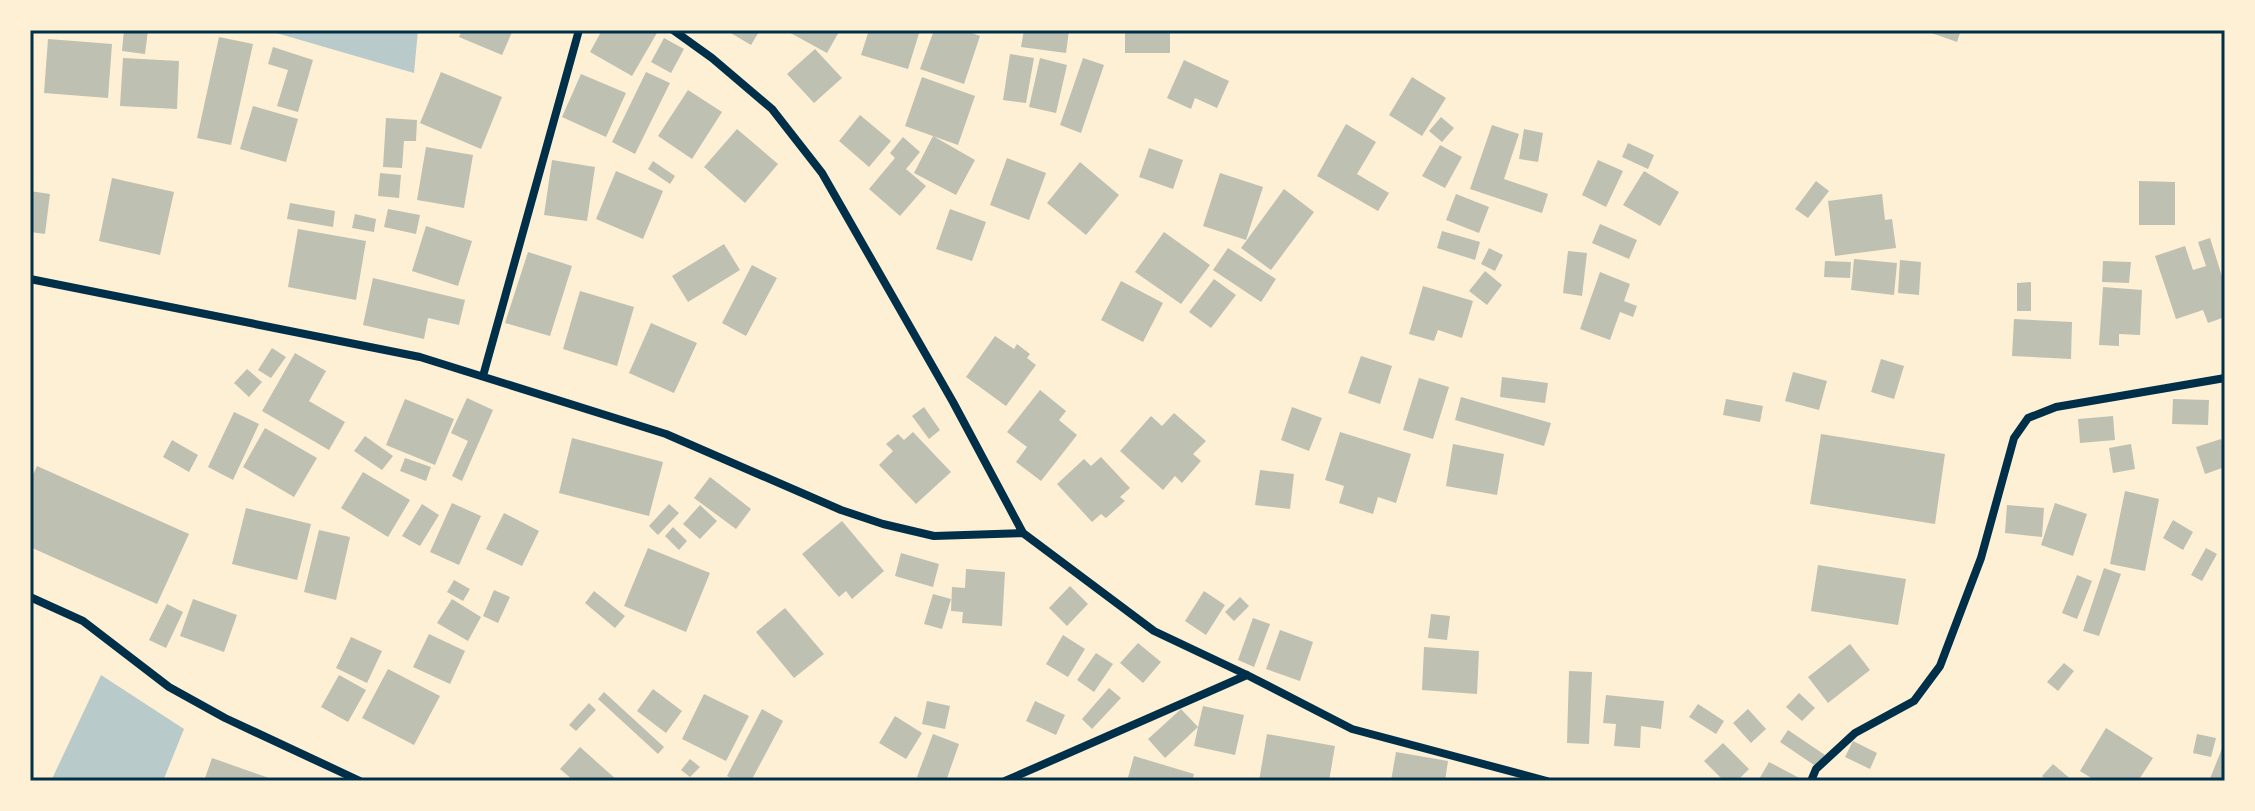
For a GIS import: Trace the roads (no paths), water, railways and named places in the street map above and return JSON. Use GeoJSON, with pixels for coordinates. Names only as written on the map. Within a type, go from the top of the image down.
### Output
{"type":"FeatureCollection","features":[{"type":"Feature","properties":{"kind":"street"},"geometry":{"type":"LineString","coordinates":[[483,376],[579,30]]}},
{"type":"Feature","properties":{"kind":"street"},"geometry":{"type":"LineString","coordinates":[[673,30],[712,58],[772,109],[822,173],[953,402],[1023,533],[1154,631],[1352,729],[1547,781]]}},
{"type":"Feature","properties":{"kind":"street"},"geometry":{"type":"LineString","coordinates":[[30,279],[420,357],[666,434],[841,510],[883,524],[934,536],[1023,533]]}},
{"type":"Feature","properties":{"kind":"street"},"geometry":{"type":"LineString","coordinates":[[1811,781],[1816,769],[1855,733],[1914,701],[1940,666],[1981,558],[2014,438],[2028,418],[2056,407],[2225,378]]}},
{"type":"Feature","properties":{"kind":"street"},"geometry":{"type":"LineString","coordinates":[[30,597],[83,621],[169,687],[225,718],[360,781]]}},
{"type":"Feature","properties":{"kind":"street"},"geometry":{"type":"LineString","coordinates":[[1005,781],[1247,675]]}}]}
